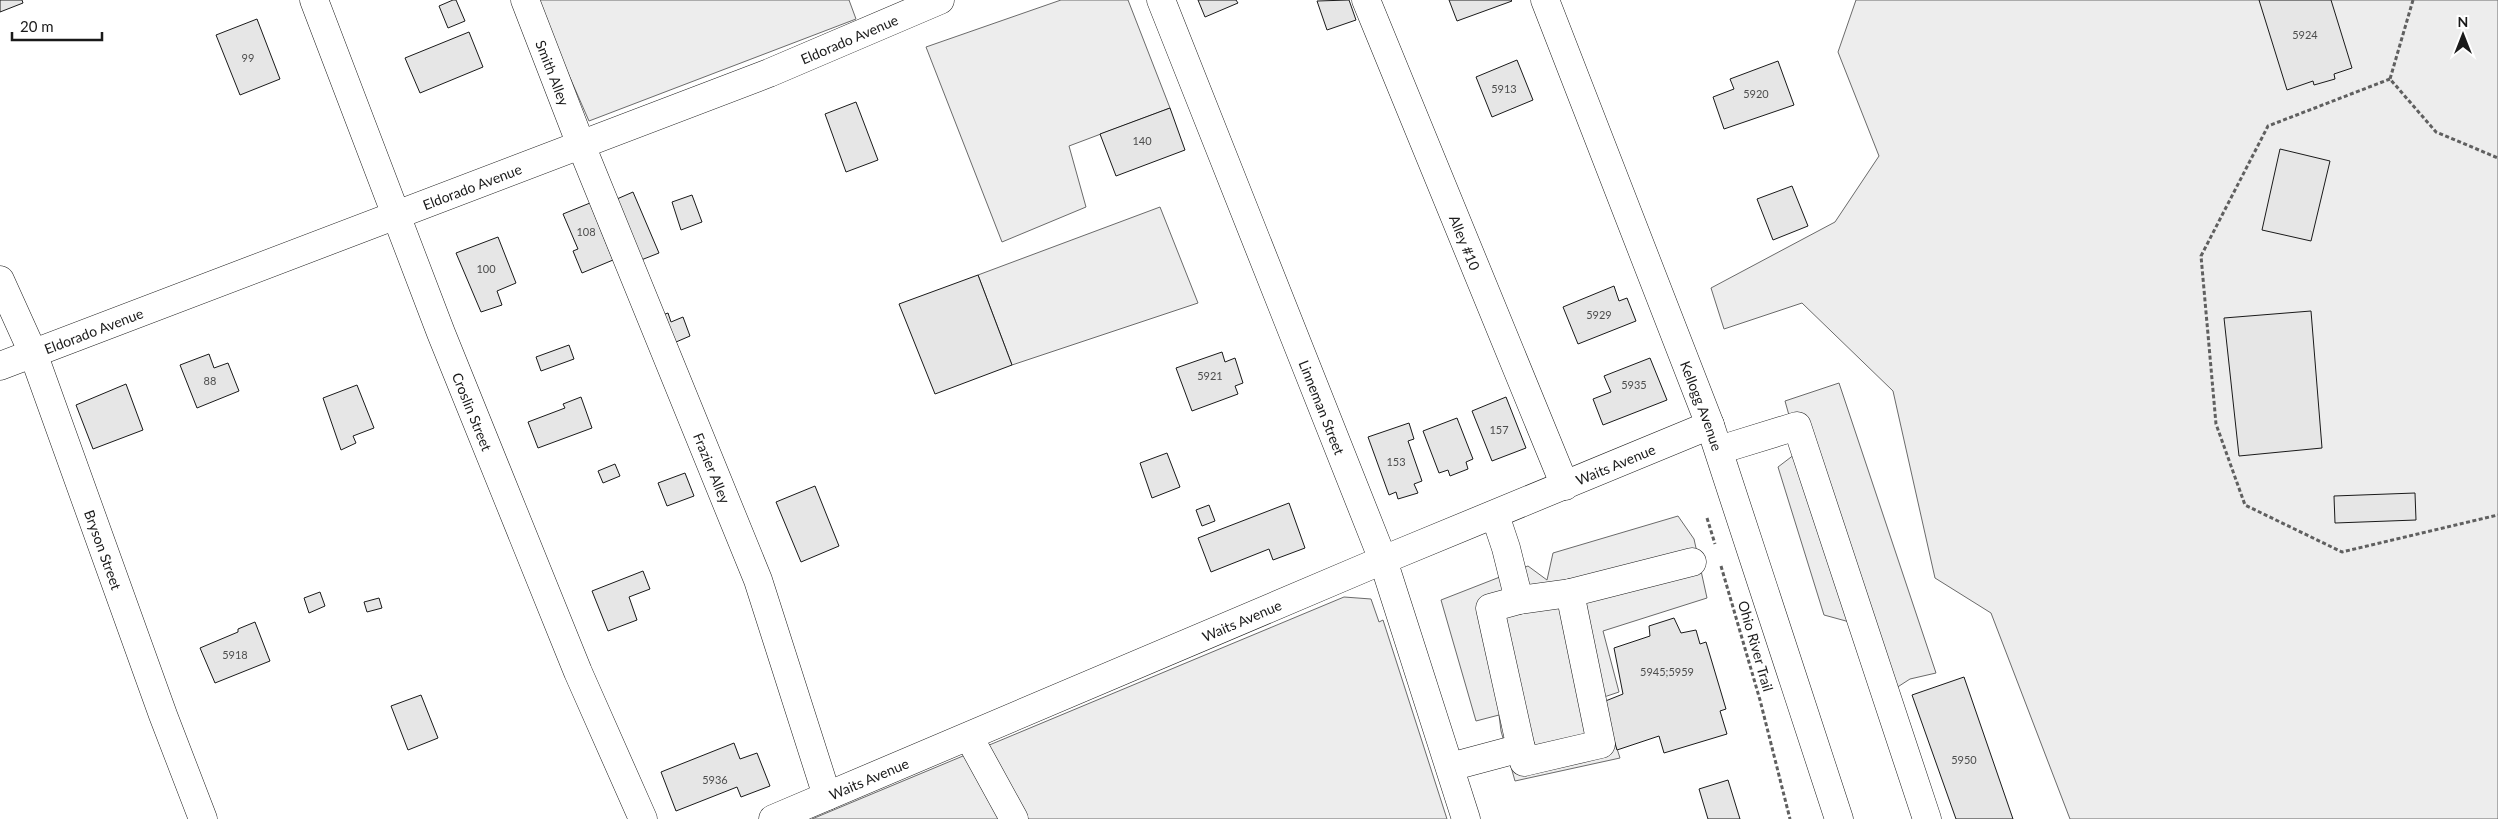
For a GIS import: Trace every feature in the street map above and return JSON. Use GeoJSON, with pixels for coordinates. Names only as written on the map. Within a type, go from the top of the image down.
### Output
{"type":"FeatureCollection","features":[{"type":"Feature","properties":{"kind":"street","name":"Croslin Street"},"geometry":{"type":"LineString","coordinates":[[314,0],[397,213],[441,333],[578,672],[643,819]]}},
{"type":"Feature","properties":{"kind":"street","name":"Smith Alley"},"geometry":{"type":"LineString","coordinates":[[525,0],[581,145]]}},
{"type":"Feature","properties":{"kind":"street","name":"Eldorado Avenue"},"geometry":{"type":"LineString","coordinates":[[0,366],[397,213],[769,73],[940,0]]}},
{"type":"Feature","properties":{"kind":"street","name":"Linneman Street"},"geometry":{"type":"LineString","coordinates":[[1161,0],[1383,560],[1466,819]]}},
{"type":"Feature","properties":{"kind":"street","name":"Alley #10"},"geometry":{"type":"LineString","coordinates":[[1366,0],[1565,486]]}},
{"type":"Feature","properties":{"kind":"street","name":"Kellogg Avenue"},"geometry":{"type":"LineString","coordinates":[[1546,0],[1715,437],[1839,819]]}},
{"type":"Feature","properties":{"kind":"street","name":"Frazier Alley"},"geometry":{"type":"LineString","coordinates":[[581,145],[758,580],[828,796]]}},
{"type":"Feature","properties":{"kind":"street","name":"Bryson Street"},"geometry":{"type":"LineString","coordinates":[[0,280],[33,353],[163,715],[204,819]]}},
{"type":"Feature","properties":{"kind":"street","name":"Waits Avenue"},"geometry":{"type":"LineString","coordinates":[[773,819],[970,737],[1383,560],[1565,486],[1715,437],[1797,426],[1927,819]]}},
{"type":"Feature","properties":{"kind":"street"},"geometry":{"type":"LineString","coordinates":[[1494,515],[1506,548],[1518,600]]}},
{"type":"Feature","properties":{"kind":"street"},"geometry":{"type":"LineString","coordinates":[[1570,594],[1601,744],[1524,762],[1490,608],[1518,600],[1570,594],[1692,562]]}},
{"type":"Feature","properties":{"kind":"street"},"geometry":{"type":"LineString","coordinates":[[970,737],[1014,819]]}},
{"type":"Feature","properties":{"kind":"street"},"geometry":{"type":"LineString","coordinates":[[1450,767],[1521,748]]}},
{"type":"Feature","properties":{"kind":"path"},"geometry":{"type":"LineString","coordinates":[[2390,79],[2413,0]]}},
{"type":"Feature","properties":{"kind":"path"},"geometry":{"type":"LineString","coordinates":[[2390,79],[2436,132],[2498,158]]}},
{"type":"Feature","properties":{"kind":"path"},"geometry":{"type":"LineString","coordinates":[[2390,79],[2268,126],[2201,256],[2216,424],[2245,505],[2342,552],[2498,515]]}},
{"type":"Feature","properties":{"kind":"path"},"geometry":{"type":"LineString","coordinates":[[1706,514],[1717,551]]}},
{"type":"Feature","properties":{"kind":"path","name":"Ohio River Trail"},"geometry":{"type":"LineString","coordinates":[[1720,561],[1760,700],[1790,819]]}},
{"type":"Feature","properties":{"kind":"shaded area"},"geometry":{"type":"Polygon","coordinates":[[[536,0],[849,0],[856,19],[589,121],[536,0]]]}},
{"type":"Feature","properties":{"kind":"shaded area"},"geometry":{"type":"Polygon","coordinates":[[[1061,0],[1128,0],[1170,108],[1069,146],[1086,207],[1002,242],[926,47],[1061,0]]]}},
{"type":"Feature","properties":{"kind":"shaded area"},"geometry":{"type":"Polygon","coordinates":[[[1856,0],[2498,0],[2498,819],[2070,819],[1991,613],[1935,578],[1893,391],[1802,303],[1724,329],[1711,288],[1835,222],[1879,156],[1838,52],[1856,0]]]}},
{"type":"Feature","properties":{"kind":"shaded area"},"geometry":{"type":"Polygon","coordinates":[[[1160,207],[1198,303],[1012,365],[978,275],[1160,207]]]}},
{"type":"Feature","properties":{"kind":"shaded area"},"geometry":{"type":"Polygon","coordinates":[[[1839,383],[1936,673],[1910,679],[1882,697],[1857,624],[1824,615],[1778,467],[1799,451],[1785,401],[1839,383]]]}},
{"type":"Feature","properties":{"kind":"shaded area"},"geometry":{"type":"Polygon","coordinates":[[[1678,516],[1694,539],[1707,598],[1603,631],[1619,692],[1601,698],[1620,758],[1515,781],[1501,731],[1499,715],[1476,721],[1441,600],[1528,566],[1547,580],[1553,553],[1678,516]]]}},
{"type":"Feature","properties":{"kind":"shaded area"},"geometry":{"type":"Polygon","coordinates":[[[1344,597],[1371,599],[1379,622],[1383,620],[1447,819],[812,819],[1344,597]]]}},
{"type":"Feature","properties":{"kind":"building"},"geometry":{"type":"Polygon","coordinates":[[[0,0],[22,0],[23,3],[0,12],[0,0]]]}},
{"type":"Feature","properties":{"kind":"building"},"geometry":{"type":"Polygon","coordinates":[[[456,0],[465,21],[448,28],[439,6],[456,0]]]}},
{"type":"Feature","properties":{"kind":"building"},"geometry":{"type":"Polygon","coordinates":[[[1198,0],[1236,0],[1238,3],[1205,17],[1198,0]]]}},
{"type":"Feature","properties":{"kind":"building"},"geometry":{"type":"Polygon","coordinates":[[[1349,0],[1356,20],[1327,30],[1317,1],[1349,0]]]}},
{"type":"Feature","properties":{"kind":"building"},"geometry":{"type":"Polygon","coordinates":[[[1449,0],[1511,0],[1512,1],[1457,21],[1449,0]]]}},
{"type":"Feature","properties":{"kind":"building"},"geometry":{"type":"Polygon","coordinates":[[[2259,0],[2331,0],[2352,68],[2334,74],[2335,79],[2314,85],[2313,81],[2287,90],[2259,0]]]}},
{"type":"Feature","properties":{"kind":"building"},"geometry":{"type":"Polygon","coordinates":[[[257,19],[280,79],[240,95],[216,35],[257,19]]]}},
{"type":"Feature","properties":{"kind":"building"},"geometry":{"type":"Polygon","coordinates":[[[469,32],[483,67],[420,93],[405,58],[469,32]]]}},
{"type":"Feature","properties":{"kind":"building"},"geometry":{"type":"Polygon","coordinates":[[[1517,60],[1533,100],[1492,117],[1476,77],[1517,60]]]}},
{"type":"Feature","properties":{"kind":"building"},"geometry":{"type":"Polygon","coordinates":[[[1778,61],[1794,105],[1724,129],[1713,97],[1734,89],[1730,79],[1778,61]]]}},
{"type":"Feature","properties":{"kind":"building"},"geometry":{"type":"Polygon","coordinates":[[[856,102],[878,160],[846,172],[825,114],[856,102]]]}},
{"type":"Feature","properties":{"kind":"building"},"geometry":{"type":"Polygon","coordinates":[[[1170,108],[1185,150],[1116,176],[1100,134],[1170,108]]]}},
{"type":"Feature","properties":{"kind":"building"},"geometry":{"type":"Polygon","coordinates":[[[2280,149],[2330,161],[2311,241],[2262,230],[2280,149]]]}},
{"type":"Feature","properties":{"kind":"building"},"geometry":{"type":"Polygon","coordinates":[[[1792,186],[1808,226],[1773,240],[1757,199],[1792,186]]]}},
{"type":"Feature","properties":{"kind":"building"},"geometry":{"type":"Polygon","coordinates":[[[633,192],[659,253],[636,262],[610,202],[633,192]]]}},
{"type":"Feature","properties":{"kind":"building"},"geometry":{"type":"Polygon","coordinates":[[[692,195],[702,222],[681,230],[672,202],[692,195]]]}},
{"type":"Feature","properties":{"kind":"building"},"geometry":{"type":"Polygon","coordinates":[[[590,203],[613,260],[582,273],[573,251],[578,249],[563,214],[590,203]]]}},
{"type":"Feature","properties":{"kind":"building"},"geometry":{"type":"Polygon","coordinates":[[[498,237],[516,283],[497,291],[502,305],[481,312],[456,253],[498,237]]]}},
{"type":"Feature","properties":{"kind":"building"},"geometry":{"type":"Polygon","coordinates":[[[978,275],[1012,365],[935,394],[899,304],[978,275]]]}},
{"type":"Feature","properties":{"kind":"building"},"geometry":{"type":"Polygon","coordinates":[[[1614,286],[1619,301],[1627,298],[1636,321],[1578,344],[1563,307],[1614,286]]]}},
{"type":"Feature","properties":{"kind":"building"},"geometry":{"type":"Polygon","coordinates":[[[2311,311],[2322,448],[2239,456],[2224,318],[2311,311]]]}},
{"type":"Feature","properties":{"kind":"building"},"geometry":{"type":"Polygon","coordinates":[[[668,313],[671,322],[683,317],[690,336],[676,342],[678,348],[657,317],[668,313]]]}},
{"type":"Feature","properties":{"kind":"building"},"geometry":{"type":"Polygon","coordinates":[[[569,345],[574,359],[541,371],[536,357],[569,345]]]}},
{"type":"Feature","properties":{"kind":"building"},"geometry":{"type":"Polygon","coordinates":[[[1222,352],[1225,362],[1235,358],[1243,383],[1235,386],[1238,394],[1192,411],[1176,368],[1222,352]]]}},
{"type":"Feature","properties":{"kind":"building"},"geometry":{"type":"Polygon","coordinates":[[[209,354],[214,368],[228,363],[239,391],[197,408],[180,365],[209,354]]]}},
{"type":"Feature","properties":{"kind":"building"},"geometry":{"type":"Polygon","coordinates":[[[1650,358],[1667,400],[1603,425],[1593,399],[1611,392],[1604,376],[1650,358]]]}},
{"type":"Feature","properties":{"kind":"building"},"geometry":{"type":"Polygon","coordinates":[[[126,384],[143,430],[93,449],[76,405],[126,384]]]}},
{"type":"Feature","properties":{"kind":"building"},"geometry":{"type":"Polygon","coordinates":[[[357,385],[374,428],[353,436],[356,443],[341,450],[323,398],[357,385]]]}},
{"type":"Feature","properties":{"kind":"building"},"geometry":{"type":"Polygon","coordinates":[[[581,397],[592,428],[538,448],[528,422],[565,408],[563,404],[581,397]]]}},
{"type":"Feature","properties":{"kind":"building"},"geometry":{"type":"Polygon","coordinates":[[[1506,397],[1526,448],[1492,461],[1472,411],[1506,397]]]}},
{"type":"Feature","properties":{"kind":"building"},"geometry":{"type":"Polygon","coordinates":[[[1457,418],[1473,459],[1466,462],[1468,469],[1450,476],[1448,470],[1439,473],[1423,431],[1457,418]]]}},
{"type":"Feature","properties":{"kind":"building"},"geometry":{"type":"Polygon","coordinates":[[[1409,423],[1414,439],[1408,441],[1422,481],[1414,484],[1418,493],[1398,499],[1396,492],[1389,495],[1368,437],[1409,423]]]}},
{"type":"Feature","properties":{"kind":"building"},"geometry":{"type":"Polygon","coordinates":[[[1167,453],[1180,487],[1152,498],[1140,463],[1167,453]]]}},
{"type":"Feature","properties":{"kind":"building"},"geometry":{"type":"Polygon","coordinates":[[[615,464],[620,476],[603,483],[598,471],[615,464]]]}},
{"type":"Feature","properties":{"kind":"building"},"geometry":{"type":"Polygon","coordinates":[[[685,473],[694,496],[667,506],[658,483],[685,473]]]}},
{"type":"Feature","properties":{"kind":"building"},"geometry":{"type":"Polygon","coordinates":[[[815,486],[839,546],[801,562],[776,502],[815,486]]]}},
{"type":"Feature","properties":{"kind":"building"},"geometry":{"type":"Polygon","coordinates":[[[2415,493],[2416,520],[2335,523],[2334,496],[2415,493]]]}},
{"type":"Feature","properties":{"kind":"building"},"geometry":{"type":"Polygon","coordinates":[[[1289,503],[1305,548],[1273,560],[1269,549],[1211,572],[1198,538],[1289,503]]]}},
{"type":"Feature","properties":{"kind":"building"},"geometry":{"type":"Polygon","coordinates":[[[1209,505],[1215,521],[1202,526],[1196,510],[1209,505]]]}},
{"type":"Feature","properties":{"kind":"building"},"geometry":{"type":"Polygon","coordinates":[[[643,571],[650,589],[629,597],[637,620],[608,631],[592,591],[643,571]]]}},
{"type":"Feature","properties":{"kind":"building"},"geometry":{"type":"Polygon","coordinates":[[[320,592],[325,606],[309,613],[304,598],[320,592]]]}},
{"type":"Feature","properties":{"kind":"building"},"geometry":{"type":"Polygon","coordinates":[[[379,598],[382,608],[367,612],[364,602],[379,598]]]}},
{"type":"Feature","properties":{"kind":"building"},"geometry":{"type":"Polygon","coordinates":[[[1674,618],[1681,633],[1696,630],[1700,644],[1706,642],[1726,709],[1720,711],[1727,734],[1664,753],[1659,736],[1617,750],[1603,702],[1623,694],[1614,648],[1650,636],[1649,626],[1674,618]]]}},
{"type":"Feature","properties":{"kind":"building"},"geometry":{"type":"Polygon","coordinates":[[[255,622],[270,661],[215,683],[200,648],[238,632],[238,629],[255,622]]]}},
{"type":"Feature","properties":{"kind":"building"},"geometry":{"type":"Polygon","coordinates":[[[1964,677],[2013,819],[1956,819],[1912,695],[1964,677]]]}},
{"type":"Feature","properties":{"kind":"building"},"geometry":{"type":"Polygon","coordinates":[[[421,695],[438,738],[408,750],[391,706],[421,695]]]}},
{"type":"Feature","properties":{"kind":"building"},"geometry":{"type":"Polygon","coordinates":[[[734,743],[740,759],[757,753],[770,786],[741,797],[737,787],[676,811],[661,772],[734,743]]]}},
{"type":"Feature","properties":{"kind":"building"},"geometry":{"type":"Polygon","coordinates":[[[1728,780],[1740,819],[1708,819],[1699,789],[1728,780]]]}}]}
